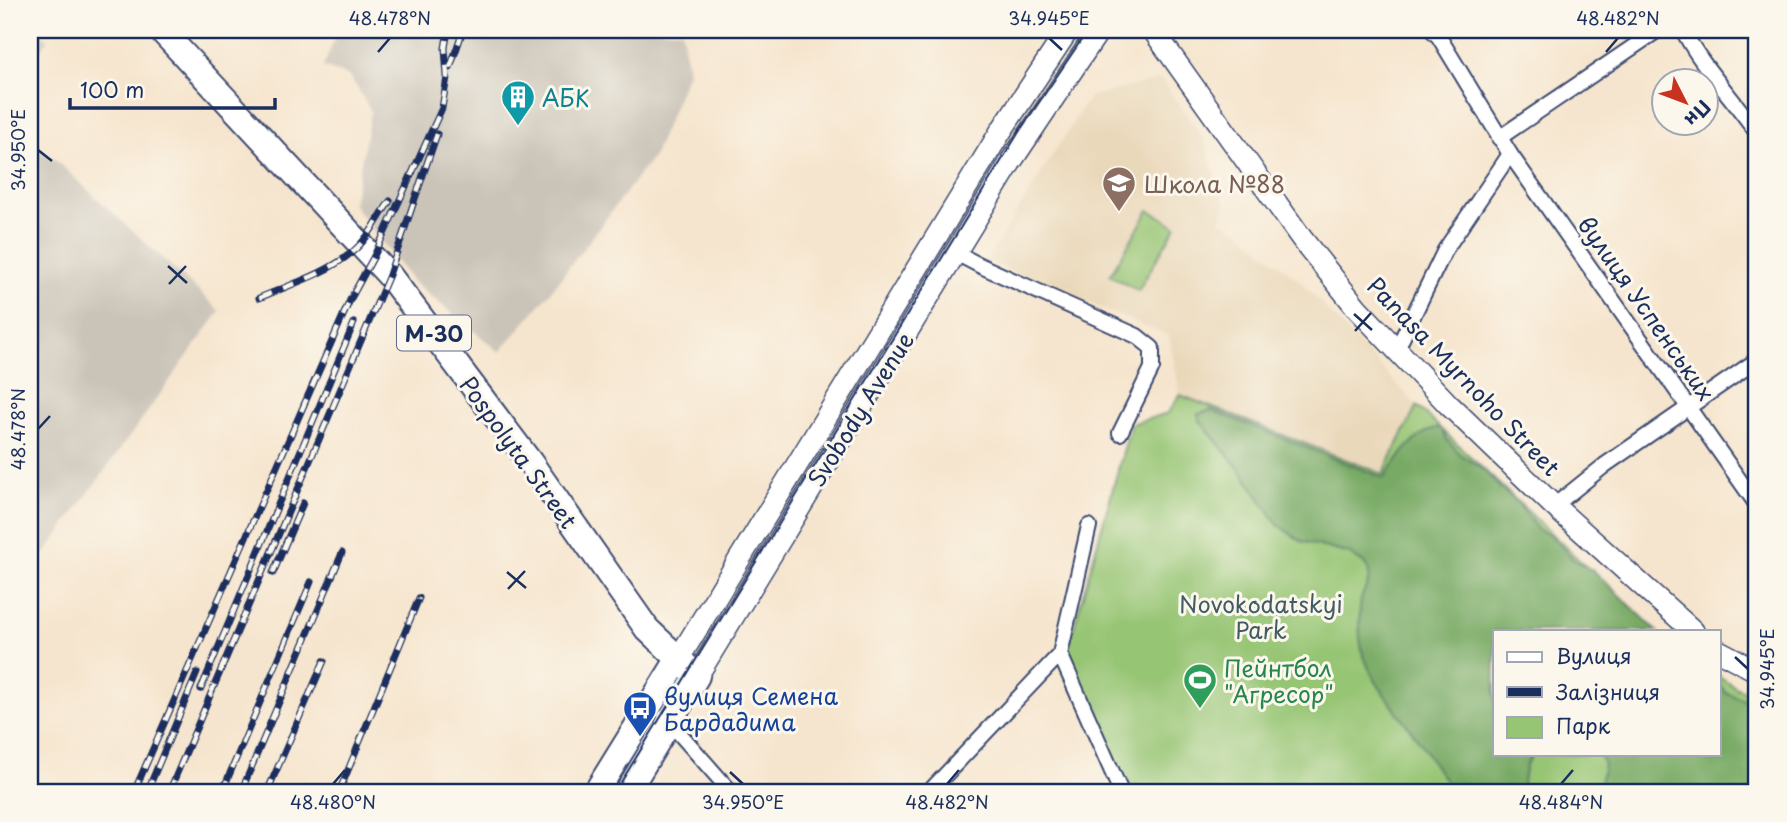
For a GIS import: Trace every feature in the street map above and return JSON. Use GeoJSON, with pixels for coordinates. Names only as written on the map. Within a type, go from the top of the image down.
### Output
{"type":"FeatureCollection","features":[{"type":"Feature","properties":{"kind":"highway","name":"Pospolyta Street"},"geometry":{"type":"LineString","coordinates":[[161,30],[389,275],[530,462],[647,629],[679,658]]}},
{"type":"Feature","properties":{"kind":"highway","name":"М-30"},"geometry":{"type":"LineString","coordinates":[[679,658],[697,676]]}},
{"type":"Feature","properties":{"kind":"highway","name":"Svobody Avenue"},"geometry":{"type":"LineString","coordinates":[[596,792],[679,658]]}},
{"type":"Feature","properties":{"kind":"highway","name":"Svobody Avenue"},"geometry":{"type":"LineString","coordinates":[[626,792],[697,676]]}},
{"type":"Feature","properties":{"kind":"main road","name":"Svobody Avenue"},"geometry":{"type":"LineString","coordinates":[[679,658],[1007,121],[1068,30]]}},
{"type":"Feature","properties":{"kind":"main road","name":"Svobody Avenue"},"geometry":{"type":"LineString","coordinates":[[697,676],[1010,163],[1099,30]]}},
{"type":"Feature","properties":{"kind":"main road","name":"Panasa Myrnoho Street"},"geometry":{"type":"LineString","coordinates":[[1153,30],[1301,239],[1396,351],[1554,506],[1692,630]]}},
{"type":"Feature","properties":{"kind":"main road"},"geometry":{"type":"LineString","coordinates":[[1720,652],[1757,671]]}},
{"type":"Feature","properties":{"kind":"street","name":"вулиця Успенських"},"geometry":{"type":"LineString","coordinates":[[1433,30],[1499,138],[1757,505]]}},
{"type":"Feature","properties":{"kind":"street"},"geometry":{"type":"LineString","coordinates":[[1499,138],[1658,30]]}},
{"type":"Feature","properties":{"kind":"street"},"geometry":{"type":"LineString","coordinates":[[1683,30],[1703,62],[1757,133]]}},
{"type":"Feature","properties":{"kind":"street"},"geometry":{"type":"LineString","coordinates":[[1396,351],[1445,250],[1510,154]]}},
{"type":"Feature","properties":{"kind":"street"},"geometry":{"type":"LineString","coordinates":[[956,253],[1137,336],[1152,348],[1152,368],[1120,433]]}},
{"type":"Feature","properties":{"kind":"street"},"geometry":{"type":"LineString","coordinates":[[1554,506],[1605,465],[1757,360]]}},
{"type":"Feature","properties":{"kind":"street"},"geometry":{"type":"LineString","coordinates":[[929,792],[1060,654],[1089,526]]}},
{"type":"Feature","properties":{"kind":"street"},"geometry":{"type":"LineString","coordinates":[[1060,654],[1121,792]]}},
{"type":"Feature","properties":{"kind":"street"},"geometry":{"type":"LineString","coordinates":[[650,705],[670,721],[731,792]]}},
{"type":"Feature","properties":{"kind":"shaded area"},"geometry":{"type":"Polygon","coordinates":[[[30,30],[38,30],[48,40],[30,65],[30,30]]]}},
{"type":"Feature","properties":{"kind":"shaded area"},"geometry":{"type":"Polygon","coordinates":[[[338,30],[682,30],[688,72],[654,155],[548,295],[500,352],[412,281],[353,204],[371,111],[350,76],[323,67],[338,30]]]}},
{"type":"Feature","properties":{"kind":"shaded area"},"geometry":{"type":"Polygon","coordinates":[[[1161,79],[1203,138],[1226,206],[1220,220],[1238,230],[1304,285],[1417,406],[1383,474],[1180,395],[1169,336],[986,261],[1089,97],[1161,79]]]}},
{"type":"Feature","properties":{"kind":"shaded area"},"geometry":{"type":"Polygon","coordinates":[[[30,137],[220,311],[30,574],[30,137]]]}},
{"type":"Feature","properties":{"kind":"green space"},"geometry":{"type":"Polygon","coordinates":[[[1149,210],[1176,226],[1138,291],[1110,275],[1149,210]]]}},
{"type":"Feature","properties":{"kind":"green space","name":"Novokodatskyi Park"},"geometry":{"type":"Polygon","coordinates":[[[1180,395],[1383,474],[1417,406],[1653,630],[1493,630],[1493,756],[1720,756],[1720,677],[1737,688],[1757,696],[1757,792],[1127,792],[1066,655],[1131,424],[1168,413],[1180,395]]]}},
{"type":"Feature","properties":{"kind":"green space"},"geometry":{"type":"Polygon","coordinates":[[[1211,410],[1384,478],[1416,439],[1432,429],[1441,428],[1447,440],[1461,455],[1485,471],[1518,503],[1537,529],[1550,535],[1575,561],[1594,571],[1656,630],[1493,630],[1493,756],[1532,756],[1526,765],[1521,792],[1478,793],[1457,790],[1442,776],[1384,694],[1368,666],[1359,624],[1361,600],[1369,579],[1366,565],[1350,554],[1301,541],[1278,525],[1245,476],[1200,421],[1198,414],[1211,410]]]}},
{"type":"Feature","properties":{"kind":"green space"},"geometry":{"type":"Polygon","coordinates":[[[1720,685],[1725,692],[1757,706],[1757,792],[1598,792],[1604,764],[1600,756],[1720,756],[1720,685]]]}},
{"type":"Feature","properties":{"kind":"tram line"},"geometry":{"type":"LineString","coordinates":[[615,792],[1019,132],[1088,30]]}},
{"type":"Feature","properties":{"kind":"railway"},"geometry":{"type":"LineString","coordinates":[[134,792],[350,300],[374,256],[442,108],[447,77],[445,48],[448,30]]}},
{"type":"Feature","properties":{"kind":"railway"},"geometry":{"type":"LineString","coordinates":[[450,68],[463,30]]}},
{"type":"Feature","properties":{"kind":"railway"},"geometry":{"type":"LineString","coordinates":[[169,792],[389,275],[437,134]]}},
{"type":"Feature","properties":{"kind":"railway"},"geometry":{"type":"LineString","coordinates":[[259,298],[319,273],[351,253],[363,242],[390,201]]}},
{"type":"Feature","properties":{"kind":"railway"},"geometry":{"type":"LineString","coordinates":[[201,689],[354,323]]}},
{"type":"Feature","properties":{"kind":"railway"},"geometry":{"type":"LineString","coordinates":[[273,573],[303,503]]}},
{"type":"Feature","properties":{"kind":"railway"},"geometry":{"type":"LineString","coordinates":[[241,792],[342,553]]}},
{"type":"Feature","properties":{"kind":"railway"},"geometry":{"type":"LineString","coordinates":[[222,792],[311,582]]}},
{"type":"Feature","properties":{"kind":"railway"},"geometry":{"type":"LineString","coordinates":[[339,792],[419,598]]}},
{"type":"Feature","properties":{"kind":"railway"},"geometry":{"type":"LineString","coordinates":[[267,792],[324,661]]}},
{"type":"Feature","properties":{"kind":"railway"},"geometry":{"type":"LineString","coordinates":[[147,792],[197,673]]}},
{"type":"Feature","properties":{"kind":"place","name":"АБК"},"geometry":{"type":"Point","coordinates":[518,127]}},
{"type":"Feature","properties":{"kind":"place","name":"Школа №88"},"geometry":{"type":"Point","coordinates":[1119,213]}},
{"type":"Feature","properties":{"kind":"place","name":"Пейнтбол \"Агресор\""},"geometry":{"type":"Point","coordinates":[1200,710]}},
{"type":"Feature","properties":{"kind":"place","name":"вулиця Семена Бардадима"},"geometry":{"type":"Point","coordinates":[640,738]}}]}
